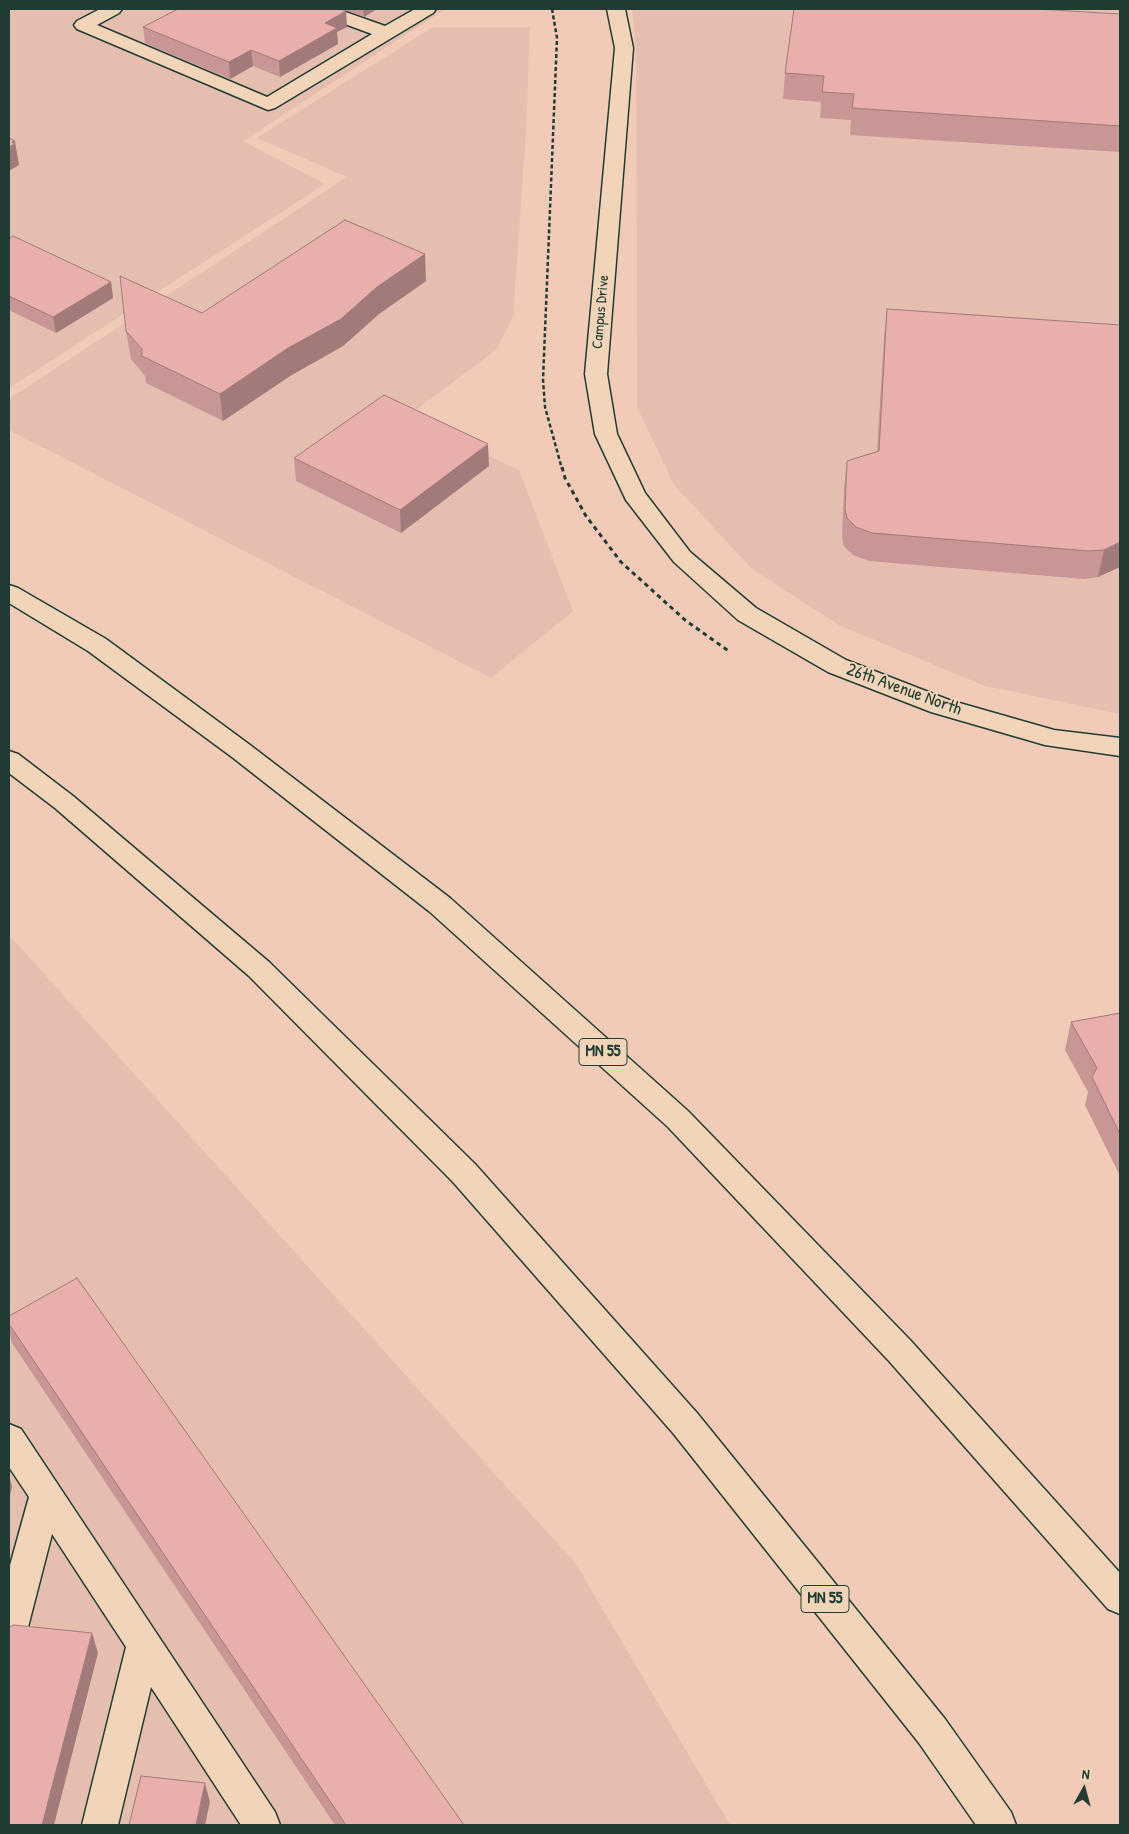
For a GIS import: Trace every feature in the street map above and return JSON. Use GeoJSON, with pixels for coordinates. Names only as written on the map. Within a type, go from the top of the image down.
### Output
{"type":"FeatureCollection","features":[{"type":"Feature","properties":{"kind":"main road"},"geometry":{"type":"LineString","coordinates":[[113,9],[83,25],[268,104],[427,9]]}},
{"type":"Feature","properties":{"kind":"main road","name":"Campus Drive"},"geometry":{"type":"LineString","coordinates":[[616,9],[624,48],[596,374],[606,434],[634,495],[682,557],[710,581]]}},
{"type":"Feature","properties":{"kind":"main road"},"geometry":{"type":"LineString","coordinates":[[327,10],[386,33]]}},
{"type":"Feature","properties":{"kind":"main road","name":"26th Avenue North"},"geometry":{"type":"LineString","coordinates":[[710,581],[747,614],[837,666],[940,706],[1054,739],[1120,746]]}},
{"type":"Feature","properties":{"kind":"main road","name":"MN 55"},"geometry":{"type":"LineString","coordinates":[[9,592],[97,645],[241,751],[432,899],[664,1106],[900,1351],[1120,1598]]}},
{"type":"Feature","properties":{"kind":"main road","name":"MN 55"},"geometry":{"type":"LineString","coordinates":[[9,760],[64,802],[258,969],[464,1173],[685,1423],[932,1731],[998,1825]]}},
{"type":"Feature","properties":{"kind":"main road"},"geometry":{"type":"LineString","coordinates":[[9,1438],[144,1644],[255,1821]]}},
{"type":"Feature","properties":{"kind":"main road"},"geometry":{"type":"LineString","coordinates":[[9,1631],[46,1495]]}},
{"type":"Feature","properties":{"kind":"main road"},"geometry":{"type":"LineString","coordinates":[[100,1825],[144,1644]]}},
{"type":"Feature","properties":{"kind":"shaded area"},"geometry":{"type":"Polygon","coordinates":[[[9,9],[445,9],[243,141],[325,184],[9,388],[9,9]]]}},
{"type":"Feature","properties":{"kind":"shaded area"},"geometry":{"type":"Polygon","coordinates":[[[632,9],[1120,9],[1120,714],[985,686],[839,625],[752,569],[674,485],[637,407],[636,49],[632,9]]]}},
{"type":"Feature","properties":{"kind":"shaded area"},"geometry":{"type":"Polygon","coordinates":[[[433,27],[530,27],[526,132],[513,318],[496,350],[405,418],[519,470],[573,611],[491,678],[9,430],[9,399],[347,177],[257,138],[433,27]]]}},
{"type":"Feature","properties":{"kind":"shaded area"},"geometry":{"type":"Polygon","coordinates":[[[9,935],[576,1564],[730,1825],[9,1825],[9,935]]]}},
{"type":"Feature","properties":{"kind":"building"},"geometry":{"type":"Polygon","coordinates":[[[178,9],[340,9],[346,11],[325,23],[337,28],[279,61],[251,50],[229,62],[143,27],[178,9]]]}},
{"type":"Feature","properties":{"kind":"building"},"geometry":{"type":"Polygon","coordinates":[[[794,9],[1036,9],[1120,14],[1120,126],[852,108],[854,94],[822,92],[824,76],[785,73],[794,9]]]}},
{"type":"Feature","properties":{"kind":"building"},"geometry":{"type":"Polygon","coordinates":[[[9,138],[15,141],[12,142],[15,144],[9,147],[9,138]]]}},
{"type":"Feature","properties":{"kind":"building"},"geometry":{"type":"Polygon","coordinates":[[[345,220],[425,254],[377,287],[341,319],[288,348],[220,394],[142,356],[142,349],[126,331],[120,276],[202,313],[345,220]]]}},
{"type":"Feature","properties":{"kind":"building"},"geometry":{"type":"Polygon","coordinates":[[[13,236],[111,282],[53,317],[9,296],[9,239],[13,236]]]}},
{"type":"Feature","properties":{"kind":"building"},"geometry":{"type":"Polygon","coordinates":[[[887,309],[1120,325],[1120,542],[1104,550],[1089,551],[872,533],[856,527],[847,518],[845,509],[847,461],[879,451],[887,309]]]}},
{"type":"Feature","properties":{"kind":"building"},"geometry":{"type":"Polygon","coordinates":[[[384,395],[488,444],[400,510],[294,458],[384,395]]]}},
{"type":"Feature","properties":{"kind":"building"},"geometry":{"type":"Polygon","coordinates":[[[1120,1013],[1120,1134],[1092,1077],[1097,1068],[1071,1022],[1120,1013]]]}},
{"type":"Feature","properties":{"kind":"building"},"geometry":{"type":"Polygon","coordinates":[[[77,1278],[464,1825],[346,1825],[9,1324],[9,1316],[77,1278]]]}},
{"type":"Feature","properties":{"kind":"building"},"geometry":{"type":"Polygon","coordinates":[[[14,1625],[92,1633],[42,1825],[9,1825],[9,1627],[14,1625]]]}},
{"type":"Feature","properties":{"kind":"building"},"geometry":{"type":"Polygon","coordinates":[[[141,1776],[205,1783],[196,1825],[129,1825],[141,1776]]]}}]}
